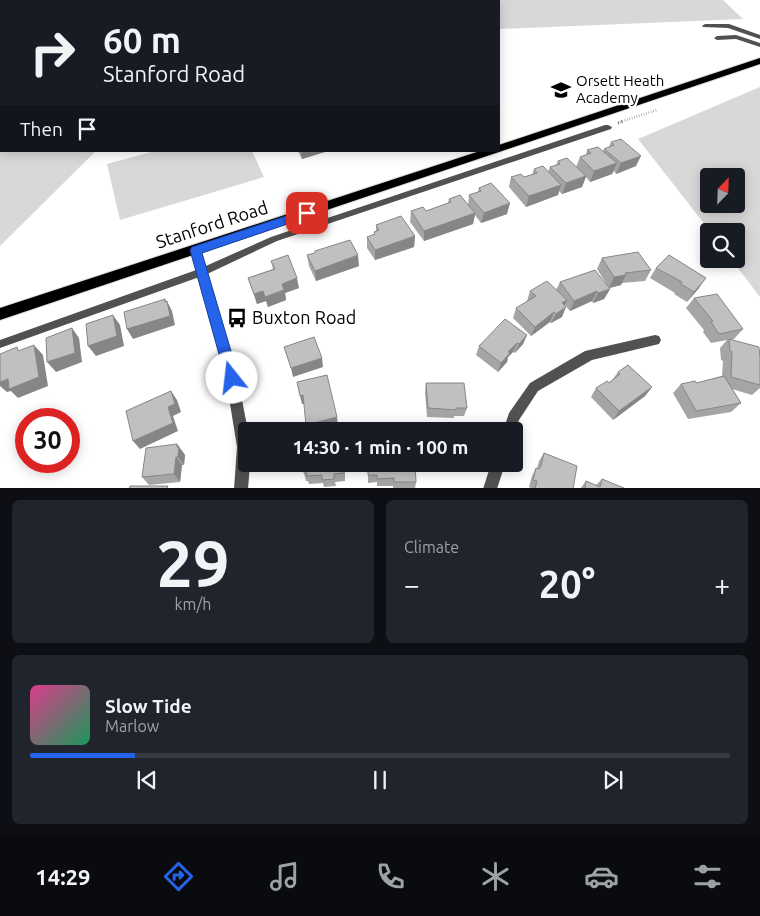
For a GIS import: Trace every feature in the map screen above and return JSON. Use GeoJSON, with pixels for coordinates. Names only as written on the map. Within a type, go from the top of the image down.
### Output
{"type":"FeatureCollection","features":[{"type":"Feature","properties":{"kind":"main road"},"geometry":{"type":"LineString","coordinates":[[500,149],[760,61]]}},
{"type":"Feature","properties":{"kind":"main road","name":"Stanford Road"},"geometry":{"type":"LineString","coordinates":[[0,314],[489,152]]}},
{"type":"Feature","properties":{"kind":"street"},"geometry":{"type":"LineString","coordinates":[[196,250],[232,378],[244,447],[241,488]]}},
{"type":"Feature","properties":{"kind":"street"},"geometry":{"type":"LineString","coordinates":[[512,422],[534,388],[589,355],[656,340]]}},
{"type":"Feature","properties":{"kind":"street"},"geometry":{"type":"LineString","coordinates":[[490,488],[495,472]]}},
{"type":"Feature","properties":{"kind":"lane"},"geometry":{"type":"LineString","coordinates":[[706,26],[729,26],[760,37]]}},
{"type":"Feature","properties":{"kind":"lane"},"geometry":{"type":"LineString","coordinates":[[729,26],[736,32],[736,37]]}},
{"type":"Feature","properties":{"kind":"lane"},"geometry":{"type":"LineString","coordinates":[[717,38],[736,37],[760,45]]}},
{"type":"Feature","properties":{"kind":"lane"},"geometry":{"type":"LineString","coordinates":[[0,344],[202,272],[274,239],[608,127]]}},
{"type":"Feature","properties":{"kind":"shaded area"},"geometry":{"type":"Polygon","coordinates":[[[500,0],[723,0],[743,19],[500,29],[500,0]]]}},
{"type":"Feature","properties":{"kind":"shaded area"},"geometry":{"type":"Polygon","coordinates":[[[760,87],[760,297],[738,268],[745,268],[745,223],[704,223],[638,139],[760,87]]]}},
{"type":"Feature","properties":{"kind":"shaded area"},"geometry":{"type":"Polygon","coordinates":[[[0,152],[95,152],[0,246],[0,152]]]}},
{"type":"Feature","properties":{"kind":"shaded area"},"geometry":{"type":"Polygon","coordinates":[[[151,152],[252,152],[264,177],[120,220],[107,164],[151,152]]]}},
{"type":"Feature","properties":{"kind":"building"},"geometry":{"type":"Polygon","coordinates":[[[621,139],[641,156],[621,163],[604,149],[614,145],[611,142],[621,139]]]}},
{"type":"Feature","properties":{"kind":"building"},"geometry":{"type":"Polygon","coordinates":[[[598,147],[617,163],[594,171],[580,157],[591,153],[587,150],[598,147]]]}},
{"type":"Feature","properties":{"kind":"building"},"geometry":{"type":"Polygon","coordinates":[[[567,158],[586,176],[566,183],[550,167],[560,164],[558,161],[567,158]]]}},
{"type":"Feature","properties":{"kind":"building"},"geometry":{"type":"Polygon","coordinates":[[[543,166],[561,185],[529,196],[511,177],[521,174],[524,177],[537,173],[534,169],[543,166]]]}},
{"type":"Feature","properties":{"kind":"building"},"geometry":{"type":"Polygon","coordinates":[[[491,183],[510,203],[484,213],[469,195],[481,191],[479,188],[491,183]]]}},
{"type":"Feature","properties":{"kind":"building"},"geometry":{"type":"Polygon","coordinates":[[[460,195],[475,213],[424,231],[411,211],[423,207],[426,211],[451,202],[449,199],[460,195]]]}},
{"type":"Feature","properties":{"kind":"building"},"geometry":{"type":"Polygon","coordinates":[[[401,216],[415,236],[375,250],[367,237],[379,230],[376,225],[401,216]]]}},
{"type":"Feature","properties":{"kind":"building"},"geometry":{"type":"Polygon","coordinates":[[[350,240],[358,255],[315,271],[307,255],[350,240]]]}},
{"type":"Feature","properties":{"kind":"building"},"geometry":{"type":"Polygon","coordinates":[[[638,252],[651,270],[625,273],[626,275],[614,277],[602,258],[638,252]]]}},
{"type":"Feature","properties":{"kind":"building"},"geometry":{"type":"Polygon","coordinates":[[[288,255],[297,278],[282,284],[284,290],[265,297],[263,291],[254,294],[248,278],[275,269],[271,261],[288,255]]]}},
{"type":"Feature","properties":{"kind":"building"},"geometry":{"type":"Polygon","coordinates":[[[669,255],[706,278],[694,292],[681,284],[682,282],[656,268],[669,255]]]}},
{"type":"Feature","properties":{"kind":"building"},"geometry":{"type":"Polygon","coordinates":[[[595,270],[610,289],[598,293],[597,291],[574,301],[560,282],[595,270]]]}},
{"type":"Feature","properties":{"kind":"building"},"geometry":{"type":"Polygon","coordinates":[[[547,281],[567,300],[562,303],[566,307],[556,314],[554,312],[535,327],[516,308],[536,296],[530,291],[547,281]]]}},
{"type":"Feature","properties":{"kind":"building"},"geometry":{"type":"Polygon","coordinates":[[[717,294],[743,329],[719,334],[711,322],[713,321],[694,298],[717,294]]]}},
{"type":"Feature","properties":{"kind":"building"},"geometry":{"type":"Polygon","coordinates":[[[165,299],[170,316],[127,329],[124,312],[165,299]]]}},
{"type":"Feature","properties":{"kind":"building"},"geometry":{"type":"Polygon","coordinates":[[[113,315],[117,336],[88,346],[86,324],[113,315]]]}},
{"type":"Feature","properties":{"kind":"building"},"geometry":{"type":"Polygon","coordinates":[[[505,319],[527,335],[508,352],[510,353],[501,363],[479,346],[505,319]]]}},
{"type":"Feature","properties":{"kind":"building"},"geometry":{"type":"Polygon","coordinates":[[[72,328],[75,353],[47,362],[46,338],[72,328]]]}},
{"type":"Feature","properties":{"kind":"building"},"geometry":{"type":"Polygon","coordinates":[[[314,337],[322,358],[291,368],[284,347],[314,337]]]}},
{"type":"Feature","properties":{"kind":"building"},"geometry":{"type":"Polygon","coordinates":[[[729,339],[759,347],[760,385],[731,377],[732,352],[730,351],[729,339]]]}},
{"type":"Feature","properties":{"kind":"building"},"geometry":{"type":"Polygon","coordinates":[[[34,345],[39,377],[9,389],[8,379],[0,382],[0,354],[17,347],[18,351],[34,345]]]}},
{"type":"Feature","properties":{"kind":"building"},"geometry":{"type":"Polygon","coordinates":[[[628,365],[652,387],[619,411],[596,388],[607,381],[609,383],[620,374],[618,372],[628,365]]]}},
{"type":"Feature","properties":{"kind":"building"},"geometry":{"type":"Polygon","coordinates":[[[327,375],[337,417],[318,422],[306,422],[303,395],[300,396],[297,382],[327,375]]]}},
{"type":"Feature","properties":{"kind":"building"},"geometry":{"type":"Polygon","coordinates":[[[724,376],[741,403],[696,411],[681,384],[695,381],[696,383],[724,376]]]}},
{"type":"Feature","properties":{"kind":"building"},"geometry":{"type":"Polygon","coordinates":[[[426,383],[464,383],[467,408],[456,408],[456,410],[428,408],[426,383]]]}},
{"type":"Feature","properties":{"kind":"building"},"geometry":{"type":"Polygon","coordinates":[[[171,391],[175,404],[168,407],[173,423],[133,441],[126,411],[171,391]]]}},
{"type":"Feature","properties":{"kind":"building"},"geometry":{"type":"Polygon","coordinates":[[[177,444],[177,447],[179,447],[178,457],[176,457],[174,474],[142,477],[146,448],[177,444]]]}},
{"type":"Feature","properties":{"kind":"building"},"geometry":{"type":"Polygon","coordinates":[[[544,453],[577,466],[573,488],[535,488],[537,481],[533,480],[536,468],[539,469],[544,453]]]}},
{"type":"Feature","properties":{"kind":"building"},"geometry":{"type":"Polygon","coordinates":[[[344,472],[334,474],[334,479],[322,480],[322,475],[307,476],[307,473],[304,473],[344,472]]]}},
{"type":"Feature","properties":{"kind":"building"},"geometry":{"type":"Polygon","coordinates":[[[368,472],[415,472],[416,482],[394,482],[394,478],[377,479],[377,475],[368,475],[368,472]]]}},
{"type":"Feature","properties":{"kind":"building"},"geometry":{"type":"Polygon","coordinates":[[[602,479],[624,488],[585,488],[586,481],[600,487],[602,479]]]}},
{"type":"Feature","properties":{"kind":"building"},"geometry":{"type":"Polygon","coordinates":[[[130,486],[168,486],[167,488],[129,488],[130,486]]]}},
{"type":"Feature","properties":{"kind":"place","name":"Orsett Heath Academy"},"geometry":{"type":"Point","coordinates":[561,90]}},
{"type":"Feature","properties":{"kind":"place","name":"Buxton Road"},"geometry":{"type":"Point","coordinates":[237,318]}},
{"type":"Feature","properties":{"kind":"route"},"geometry":{"type":"LineString","coordinates":[[232,378],[196,250],[307,213]]}}]}
